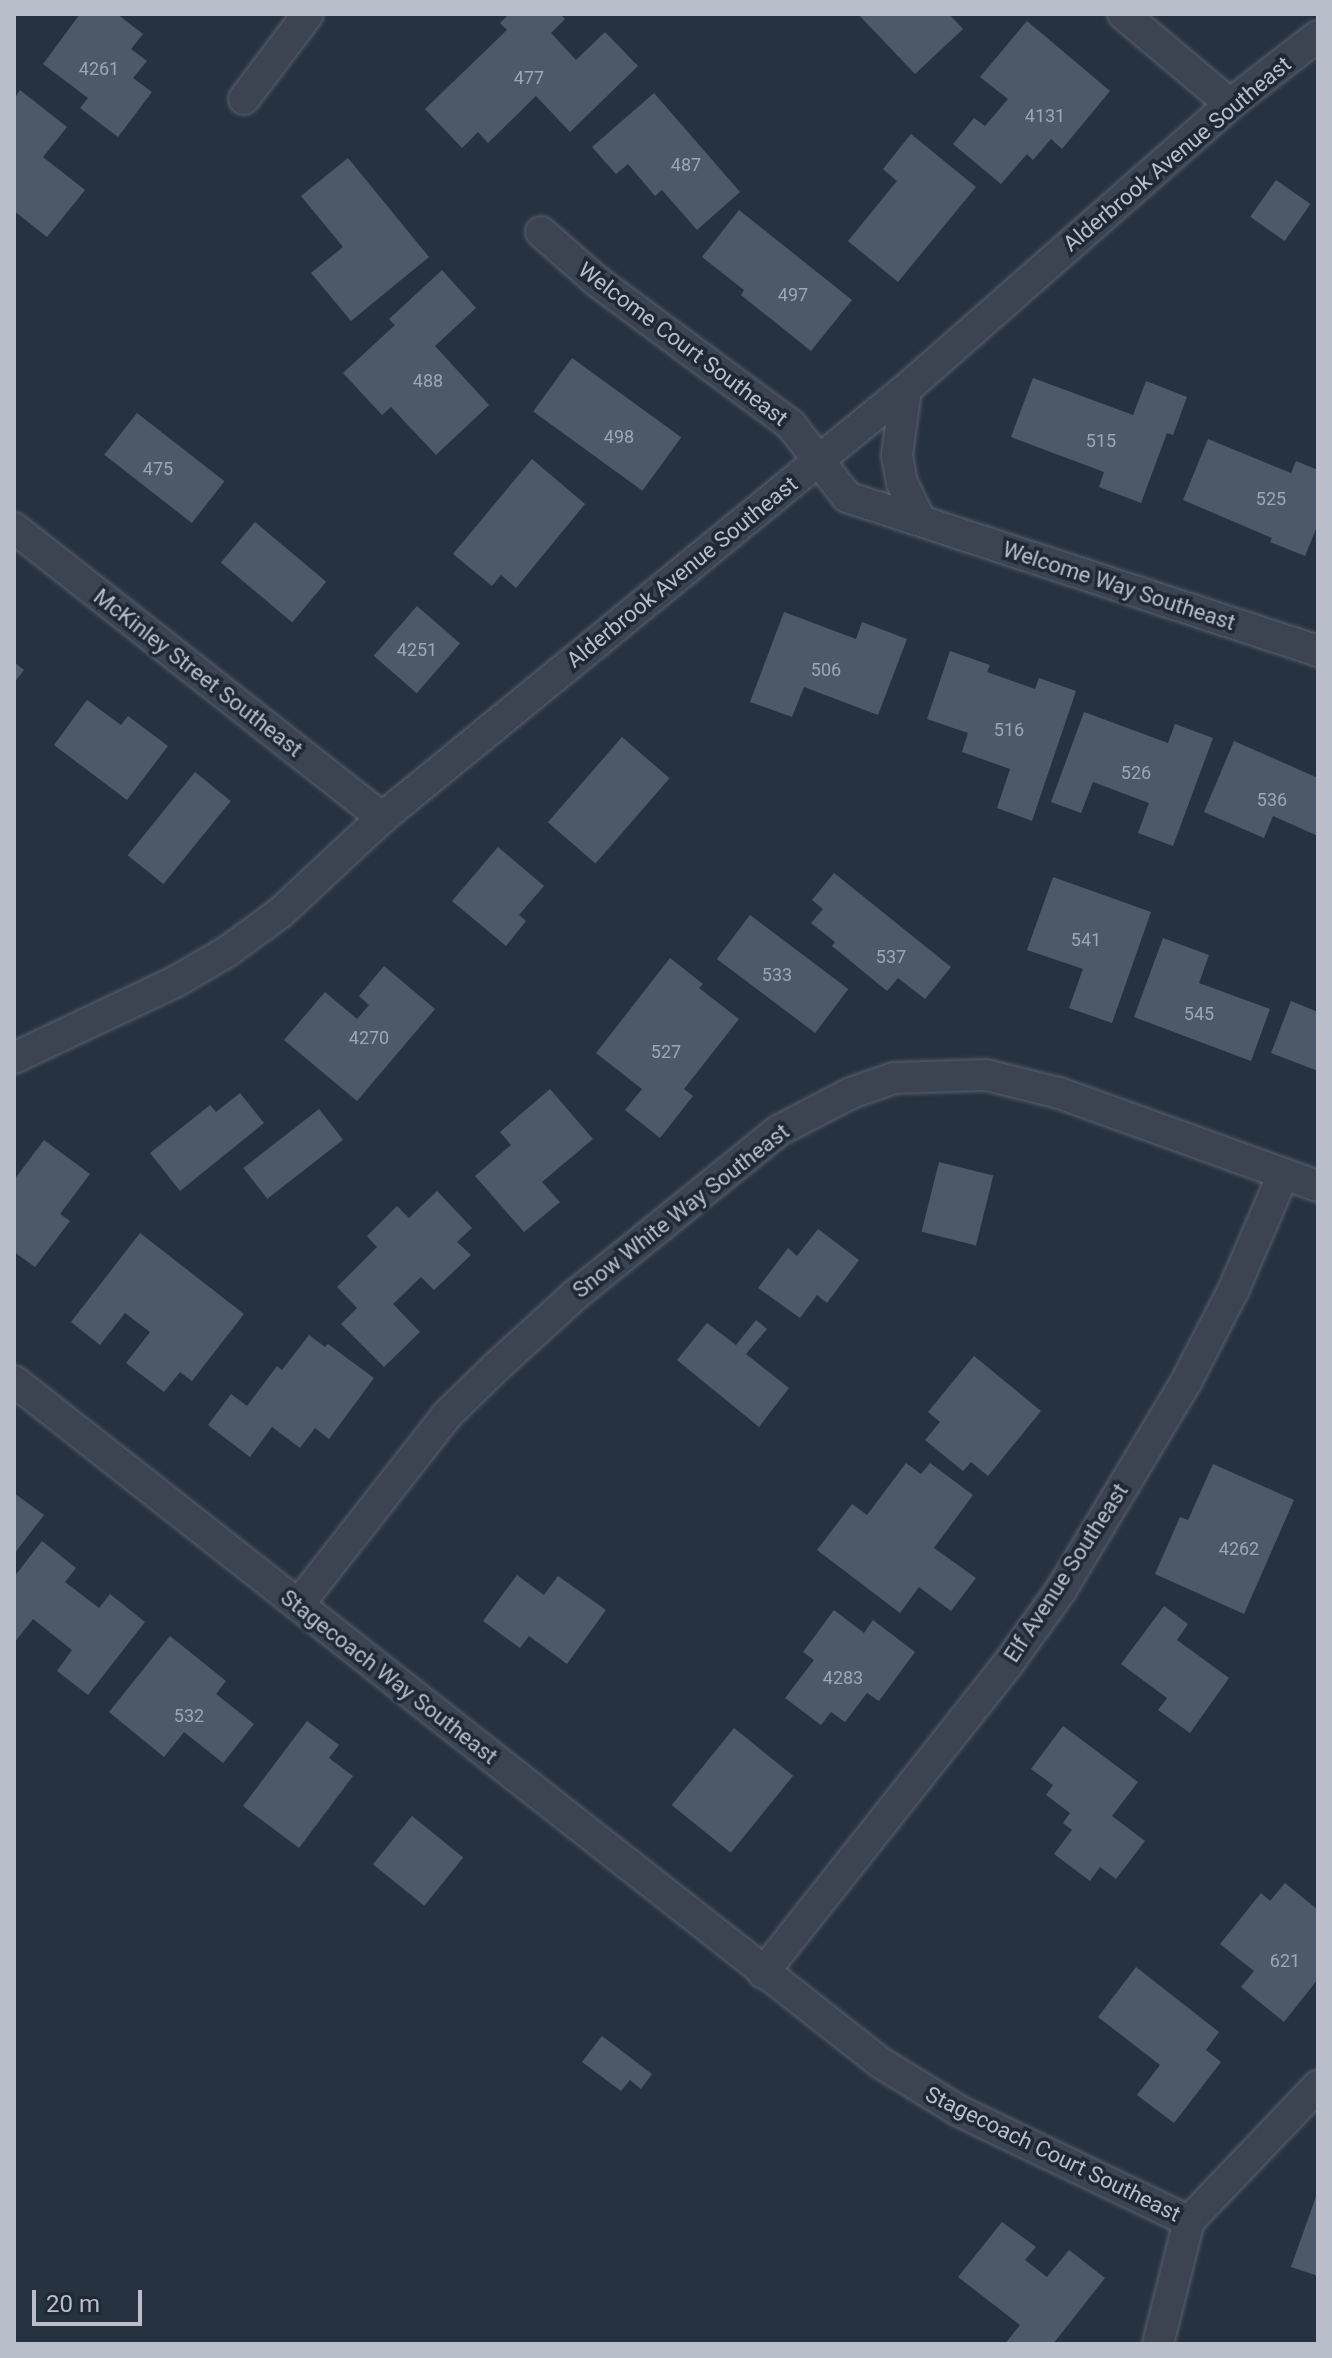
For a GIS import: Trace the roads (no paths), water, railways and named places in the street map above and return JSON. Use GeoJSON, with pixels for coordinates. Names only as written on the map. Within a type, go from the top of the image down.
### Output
{"type":"FeatureCollection","features":[{"type":"Feature","properties":{"kind":"street"},"geometry":{"type":"LineString","coordinates":[[244,99],[308,14]]}},
{"type":"Feature","properties":{"kind":"street"},"geometry":{"type":"LineString","coordinates":[[1123,14],[1230,104]]}},
{"type":"Feature","properties":{"kind":"street","name":"Alderbrook Avenue Southeast"},"geometry":{"type":"LineString","coordinates":[[14,1058],[175,982],[228,951],[280,913],[382,818],[906,389],[1230,104],[1318,36]]}},
{"type":"Feature","properties":{"kind":"street","name":"Welcome Court Southeast"},"geometry":{"type":"LineString","coordinates":[[541,232],[598,282],[791,425],[821,459]]}},
{"type":"Feature","properties":{"kind":"street"},"geometry":{"type":"LineString","coordinates":[[906,389],[897,455],[902,483],[920,520]]}},
{"type":"Feature","properties":{"kind":"street","name":"Welcome Way Southeast"},"geometry":{"type":"LineString","coordinates":[[821,459],[847,497],[1318,651]]}},
{"type":"Feature","properties":{"kind":"street","name":"McKinley Street Southeast"},"geometry":{"type":"LineString","coordinates":[[14,528],[382,818]]}},
{"type":"Feature","properties":{"kind":"street","name":"Snow White Way Southeast"},"geometry":{"type":"LineString","coordinates":[[298,1605],[446,1416],[496,1367],[575,1295],[778,1131],[851,1093],[894,1078],[986,1075],[1059,1093],[1318,1186]]}},
{"type":"Feature","properties":{"kind":"street","name":"Elf Avenue Southeast"},"geometry":{"type":"LineString","coordinates":[[763,1973],[1010,1661],[1061,1590],[1187,1380],[1233,1291],[1283,1175]]}},
{"type":"Feature","properties":{"kind":"street","name":"Stagecoach Way Southeast"},"geometry":{"type":"LineString","coordinates":[[14,1381],[763,1973]]}},
{"type":"Feature","properties":{"kind":"street","name":"Stagecoach Court Southeast"},"geometry":{"type":"LineString","coordinates":[[763,1973],[840,2034],[917,2087],[959,2111],[1189,2221]]}},
{"type":"Feature","properties":{"kind":"street"},"geometry":{"type":"LineString","coordinates":[[1158,2344],[1189,2221],[1318,2086]]}}]}
